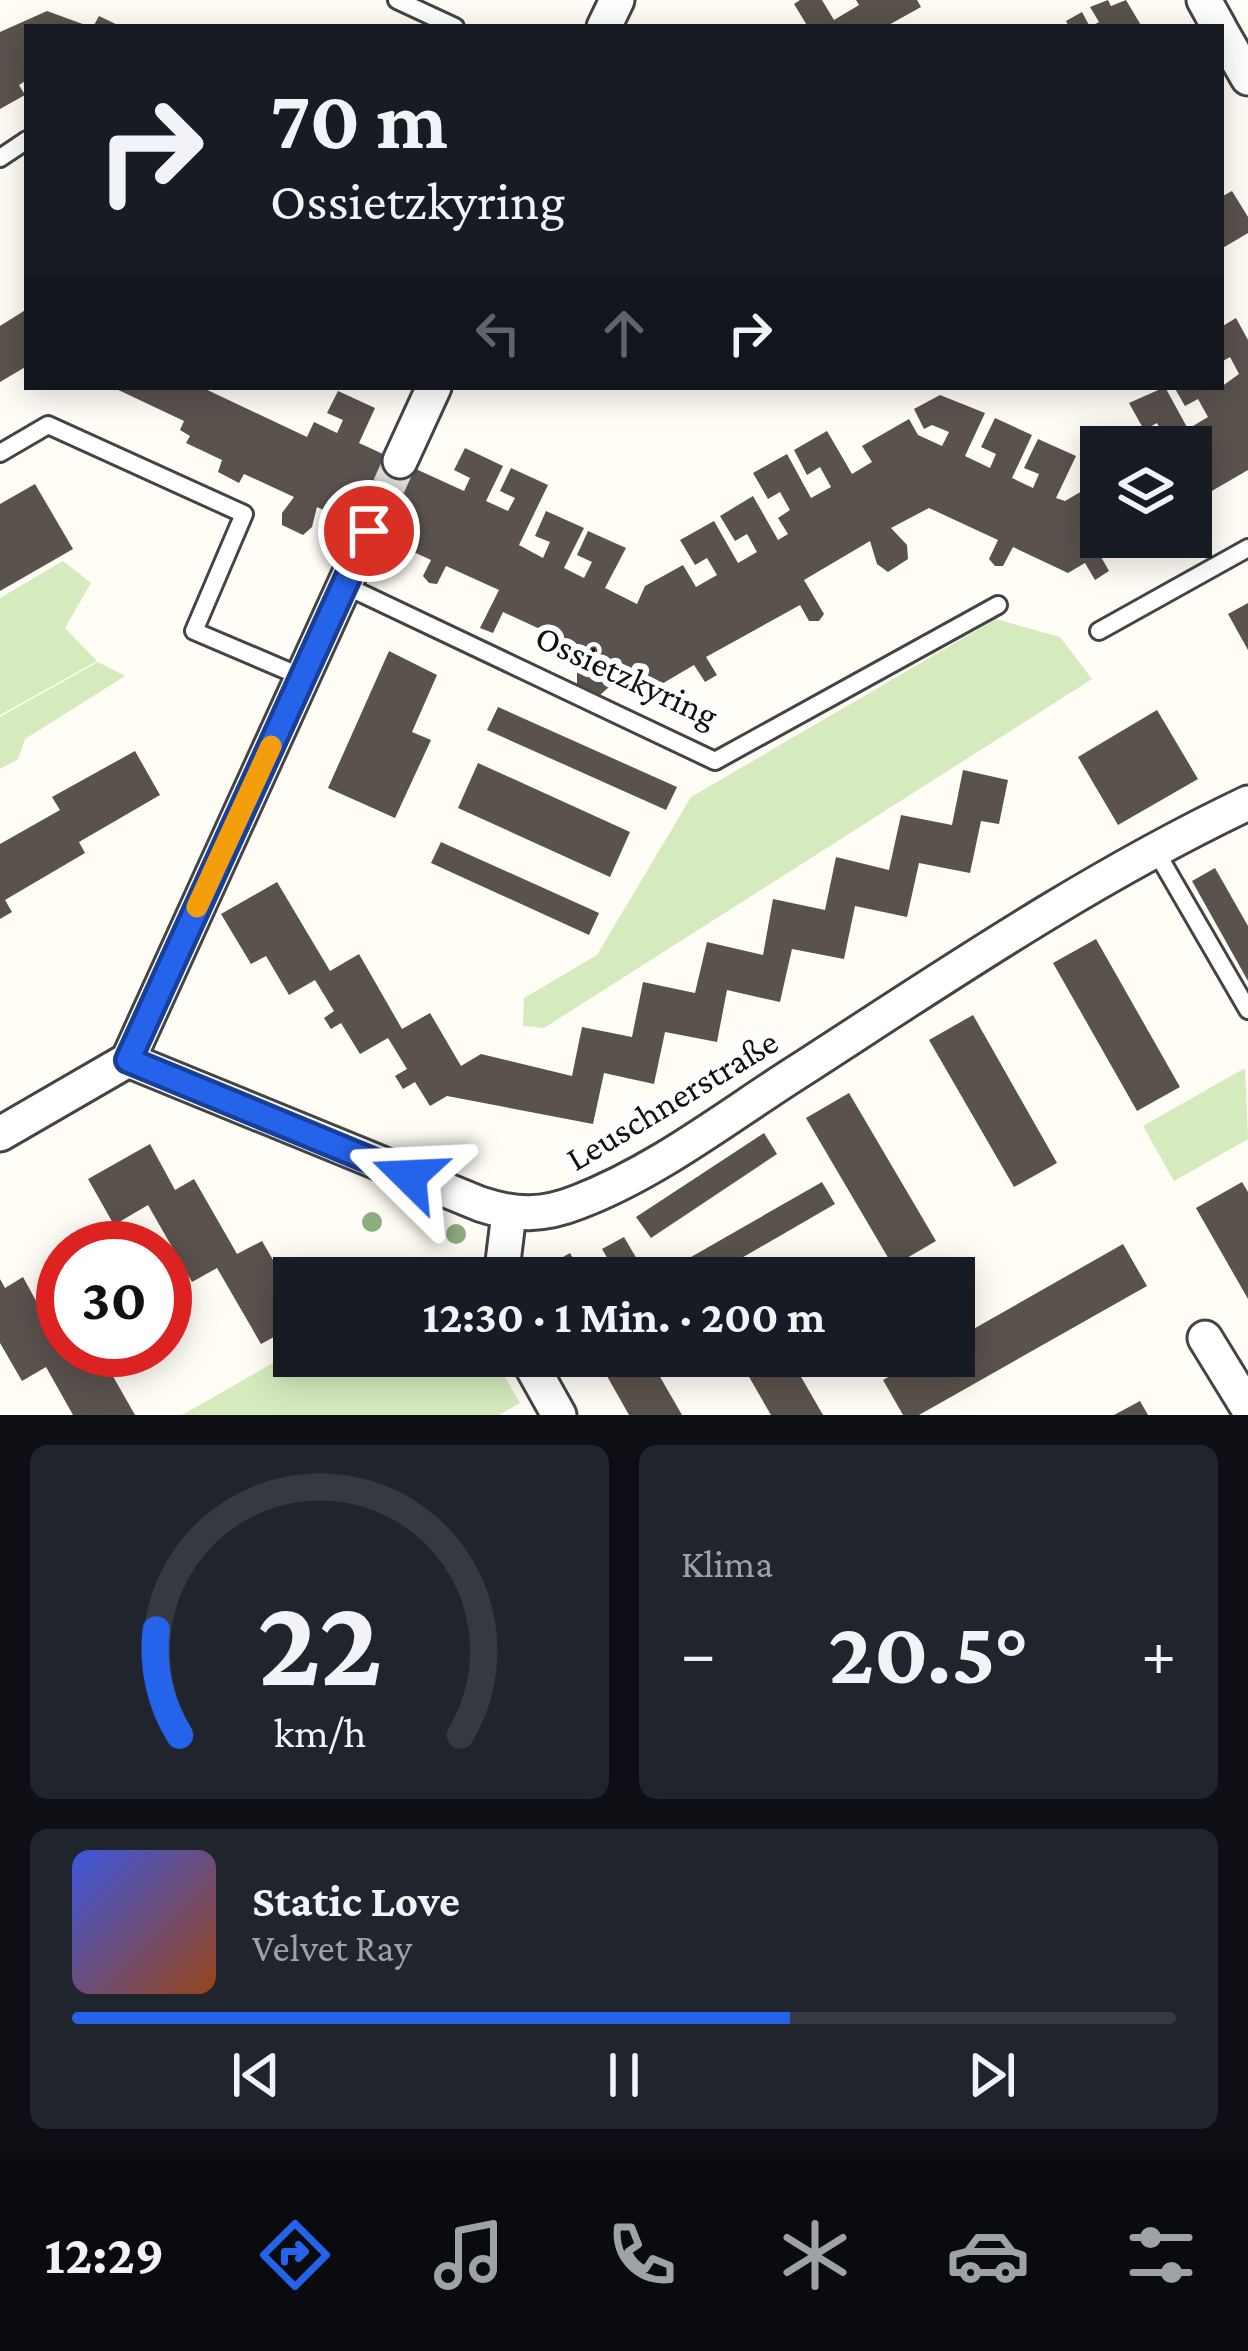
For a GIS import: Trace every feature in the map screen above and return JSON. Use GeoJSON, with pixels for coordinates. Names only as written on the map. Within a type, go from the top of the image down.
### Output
{"type":"FeatureCollection","features":[{"type":"Feature","properties":{"kind":"street"},"geometry":{"type":"LineString","coordinates":[[1224,39],[1248,79]]}},
{"type":"Feature","properties":{"kind":"street"},"geometry":{"type":"LineString","coordinates":[[400,461],[433,390]]}},
{"type":"Feature","properties":{"kind":"street"},"geometry":{"type":"LineString","coordinates":[[0,1134],[128,1060],[369,531]]}},
{"type":"Feature","properties":{"kind":"street","name":"Leuschnerstraße"},"geometry":{"type":"LineString","coordinates":[[508,1214],[538,1214],[576,1203],[635,1175],[1154,848],[1248,803]]}},
{"type":"Feature","properties":{"kind":"street"},"geometry":{"type":"LineString","coordinates":[[128,1060],[508,1214],[503,1257]]}},
{"type":"Feature","properties":{"kind":"street"},"geometry":{"type":"LineString","coordinates":[[1205,1338],[1248,1408]]}},
{"type":"Feature","properties":{"kind":"street"},"geometry":{"type":"LineString","coordinates":[[538,1377],[559,1415]]}},
{"type":"Feature","properties":{"kind":"lane"},"geometry":{"type":"LineString","coordinates":[[397,0],[449,24]]}},
{"type":"Feature","properties":{"kind":"lane"},"geometry":{"type":"LineString","coordinates":[[0,453],[48,425],[244,514],[194,631],[302,677]]}},
{"type":"Feature","properties":{"kind":"lane"},"geometry":{"type":"LineString","coordinates":[[1099,631],[1248,548]]}},
{"type":"Feature","properties":{"kind":"lane","name":"Ossietzkyring"},"geometry":{"type":"LineString","coordinates":[[344,585],[716,761],[998,605]]}},
{"type":"Feature","properties":{"kind":"lane"},"geometry":{"type":"LineString","coordinates":[[1154,848],[1248,1010]]}},
{"type":"Feature","properties":{"kind":"green space"},"geometry":{"type":"Polygon","coordinates":[[[63,561],[91,583],[65,628],[97,661],[0,715],[0,598],[63,561]]]}},
{"type":"Feature","properties":{"kind":"green space"},"geometry":{"type":"Polygon","coordinates":[[[996,619],[1060,637],[1092,679],[544,1028],[523,1026],[524,998],[597,955],[691,797],[996,619]]]}},
{"type":"Feature","properties":{"kind":"green space"},"geometry":{"type":"Polygon","coordinates":[[[98,662],[125,676],[25,739],[18,759],[0,769],[0,717],[98,662]]]}},
{"type":"Feature","properties":{"kind":"green space"},"geometry":{"type":"Polygon","coordinates":[[[1245,1068],[1248,1139],[1174,1181],[1143,1126],[1245,1068]]]}},
{"type":"Feature","properties":{"kind":"green space"},"geometry":{"type":"Polygon","coordinates":[[[273,1363],[273,1377],[505,1377],[520,1403],[499,1415],[182,1415],[273,1363]]]}},
{"type":"Feature","properties":{"kind":"building"},"geometry":{"type":"Polygon","coordinates":[[[822,0],[834,20],[859,5],[856,0],[917,0],[921,7],[890,24],[806,24],[794,4],[822,0]]]}},
{"type":"Feature","properties":{"kind":"building"},"geometry":{"type":"Polygon","coordinates":[[[1126,0],[1140,24],[1095,24],[1099,22],[1090,7],[1126,0]]]}},
{"type":"Feature","properties":{"kind":"building"},"geometry":{"type":"Polygon","coordinates":[[[47,11],[83,24],[24,24],[24,82],[19,85],[24,96],[0,109],[0,32],[47,11]]]}},
{"type":"Feature","properties":{"kind":"building"},"geometry":{"type":"Polygon","coordinates":[[[1082,12],[1088,24],[1068,24],[1066,21],[1082,12]]]}},
{"type":"Feature","properties":{"kind":"building"},"geometry":{"type":"Polygon","coordinates":[[[1232,191],[1248,217],[1248,233],[1224,247],[1224,195],[1232,191]]]}},
{"type":"Feature","properties":{"kind":"building"},"geometry":{"type":"Polygon","coordinates":[[[24,311],[24,368],[0,382],[0,326],[24,311]]]}},
{"type":"Feature","properties":{"kind":"building"},"geometry":{"type":"Polygon","coordinates":[[[1236,318],[1248,340],[1248,470],[1212,491],[1212,426],[1193,426],[1208,417],[1198,399],[1185,406],[1176,390],[1224,390],[1239,374],[1230,357],[1224,360],[1224,325],[1236,318]]]}},
{"type":"Feature","properties":{"kind":"building"},"geometry":{"type":"Polygon","coordinates":[[[118,390],[207,390],[307,437],[314,422],[337,433],[343,420],[327,413],[338,391],[375,408],[359,443],[464,491],[470,478],[454,470],[465,448],[503,466],[486,501],[508,511],[515,498],[500,491],[511,468],[548,485],[519,545],[543,558],[550,542],[535,536],[546,511],[584,528],[564,568],[584,578],[592,562],[577,555],[588,531],[626,548],[605,588],[637,604],[645,586],[683,565],[696,587],[717,575],[707,558],[695,565],[680,540],[714,521],[738,563],[757,552],[747,534],[735,541],[720,516],[753,496],[778,540],[788,534],[778,518],[790,510],[780,492],[768,499],[753,473],[787,454],[811,498],[831,487],[820,467],[807,475],[794,450],[827,431],[852,474],[872,462],[862,446],[909,419],[918,435],[942,446],[949,432],[932,425],[924,429],[914,409],[940,395],[985,413],[965,456],[990,468],[996,454],[981,447],[995,418],[1032,435],[1012,478],[1033,488],[1039,474],[1024,468],[1038,439],[1076,456],[1056,498],[1065,501],[1080,492],[1080,558],[1102,558],[1109,571],[1095,580],[1085,563],[1068,573],[1013,547],[1003,566],[995,566],[989,559],[998,540],[929,508],[891,528],[907,545],[908,559],[888,572],[877,564],[870,541],[804,580],[824,614],[819,621],[809,621],[800,605],[706,657],[717,675],[705,682],[694,665],[660,685],[609,661],[603,673],[610,676],[609,687],[599,696],[577,685],[577,673],[588,667],[594,654],[503,612],[493,633],[480,628],[499,590],[446,566],[437,584],[429,583],[423,576],[431,560],[317,507],[312,527],[303,535],[282,525],[282,513],[294,497],[244,474],[239,483],[218,472],[222,460],[186,443],[190,436],[180,430],[184,421],[118,390]]]}},
{"type":"Feature","properties":{"kind":"building"},"geometry":{"type":"Polygon","coordinates":[[[1167,390],[1186,426],[1142,426],[1129,403],[1167,390]]]}},
{"type":"Feature","properties":{"kind":"building"},"geometry":{"type":"Polygon","coordinates":[[[35,484],[73,549],[0,591],[0,504],[35,484]]]}},
{"type":"Feature","properties":{"kind":"building"},"geometry":{"type":"Polygon","coordinates":[[[1248,603],[1248,650],[1228,614],[1248,603]]]}},
{"type":"Feature","properties":{"kind":"building"},"geometry":{"type":"Polygon","coordinates":[[[389,651],[437,675],[412,732],[431,740],[395,818],[328,788],[389,651]]]}},
{"type":"Feature","properties":{"kind":"building"},"geometry":{"type":"Polygon","coordinates":[[[498,707],[677,787],[666,810],[487,730],[498,707]]]}},
{"type":"Feature","properties":{"kind":"building"},"geometry":{"type":"Polygon","coordinates":[[[1157,710],[1198,779],[1118,825],[1078,757],[1157,710]]]}},
{"type":"Feature","properties":{"kind":"building"},"geometry":{"type":"Polygon","coordinates":[[[135,751],[160,795],[79,842],[85,853],[5,900],[12,912],[0,919],[0,844],[60,810],[52,797],[135,751]]]}},
{"type":"Feature","properties":{"kind":"building"},"geometry":{"type":"Polygon","coordinates":[[[478,763],[630,832],[610,877],[458,808],[478,763]]]}},
{"type":"Feature","properties":{"kind":"building"},"geometry":{"type":"Polygon","coordinates":[[[963,770],[1008,780],[999,824],[981,821],[970,873],[919,863],[907,917],[855,906],[844,959],[792,949],[780,1002],[727,990],[717,1042],[665,1032],[654,1084],[604,1073],[593,1124],[447,1096],[430,1106],[415,1082],[403,1089],[395,1076],[407,1069],[388,1038],[360,1054],[341,1023],[331,1029],[324,1018],[334,1011],[315,980],[289,995],[266,956],[251,964],[221,914],[277,882],[330,971],[359,954],[402,1029],[430,1013],[461,1066],[481,1054],[572,1076],[582,1027],[632,1037],[643,982],[695,993],[707,942],[763,955],[773,899],[825,910],[836,857],[889,870],[901,815],[952,825],[963,770]]]}},
{"type":"Feature","properties":{"kind":"building"},"geometry":{"type":"Polygon","coordinates":[[[441,842],[599,913],[589,935],[431,863],[441,842]]]}},
{"type":"Feature","properties":{"kind":"building"},"geometry":{"type":"Polygon","coordinates":[[[1215,868],[1248,926],[1248,981],[1192,881],[1215,868]]]}},
{"type":"Feature","properties":{"kind":"building"},"geometry":{"type":"Polygon","coordinates":[[[1096,939],[1180,1087],[1137,1111],[1053,963],[1096,939]]]}},
{"type":"Feature","properties":{"kind":"building"},"geometry":{"type":"Polygon","coordinates":[[[973,1015],[1057,1163],[1014,1187],[929,1040],[973,1015]]]}},
{"type":"Feature","properties":{"kind":"building"},"geometry":{"type":"Polygon","coordinates":[[[849,1093],[936,1241],[908,1257],[888,1257],[806,1118],[849,1093]]]}},
{"type":"Feature","properties":{"kind":"building"},"geometry":{"type":"Polygon","coordinates":[[[764,1133],[777,1154],[651,1238],[636,1217],[764,1133]]]}},
{"type":"Feature","properties":{"kind":"building"},"geometry":{"type":"Polygon","coordinates":[[[150,1144],[175,1190],[194,1179],[237,1254],[262,1241],[273,1260],[273,1337],[261,1344],[217,1268],[192,1282],[192,1221],[157,1221],[148,1205],[121,1221],[112,1221],[88,1179],[150,1144]]]}},
{"type":"Feature","properties":{"kind":"building"},"geometry":{"type":"Polygon","coordinates":[[[822,1182],[835,1204],[743,1257],[691,1257],[822,1182]]]}},
{"type":"Feature","properties":{"kind":"building"},"geometry":{"type":"Polygon","coordinates":[[[1242,1182],[1248,1192],[1248,1299],[1196,1208],[1242,1182]]]}},
{"type":"Feature","properties":{"kind":"building"},"geometry":{"type":"Polygon","coordinates":[[[624,1237],[636,1257],[607,1257],[602,1249],[624,1237]]]}},
{"type":"Feature","properties":{"kind":"building"},"geometry":{"type":"Polygon","coordinates":[[[1123,1244],[1147,1286],[919,1415],[903,1415],[883,1380],[975,1377],[975,1328],[1123,1244]]]}},
{"type":"Feature","properties":{"kind":"building"},"geometry":{"type":"Polygon","coordinates":[[[23,1277],[36,1301],[36,1373],[22,1381],[0,1343],[0,1279],[5,1288],[23,1277]]]}},
{"type":"Feature","properties":{"kind":"building"},"geometry":{"type":"Polygon","coordinates":[[[52,1377],[113,1377],[135,1415],[73,1415],[52,1377]]]}},
{"type":"Feature","properties":{"kind":"building"},"geometry":{"type":"Polygon","coordinates":[[[608,1377],[660,1377],[682,1415],[629,1415],[608,1377]]]}},
{"type":"Feature","properties":{"kind":"building"},"geometry":{"type":"Polygon","coordinates":[[[749,1377],[801,1377],[823,1415],[771,1415],[749,1377]]]}},
{"type":"Feature","properties":{"kind":"building"},"geometry":{"type":"Polygon","coordinates":[[[1140,1401],[1148,1415],[1114,1415],[1140,1401]]]}},
{"type":"Feature","properties":{"kind":"tunnel"},"geometry":{"type":"LineString","coordinates":[[369,531],[400,461]]}},
{"type":"Feature","properties":{"kind":"slow traffic"},"geometry":{"type":"LineString","coordinates":[[197,907],[271,746]]}},
{"type":"Feature","properties":{"kind":"route"},"geometry":{"type":"LineString","coordinates":[[369,531],[128,1060],[409,1176]]}}]}
